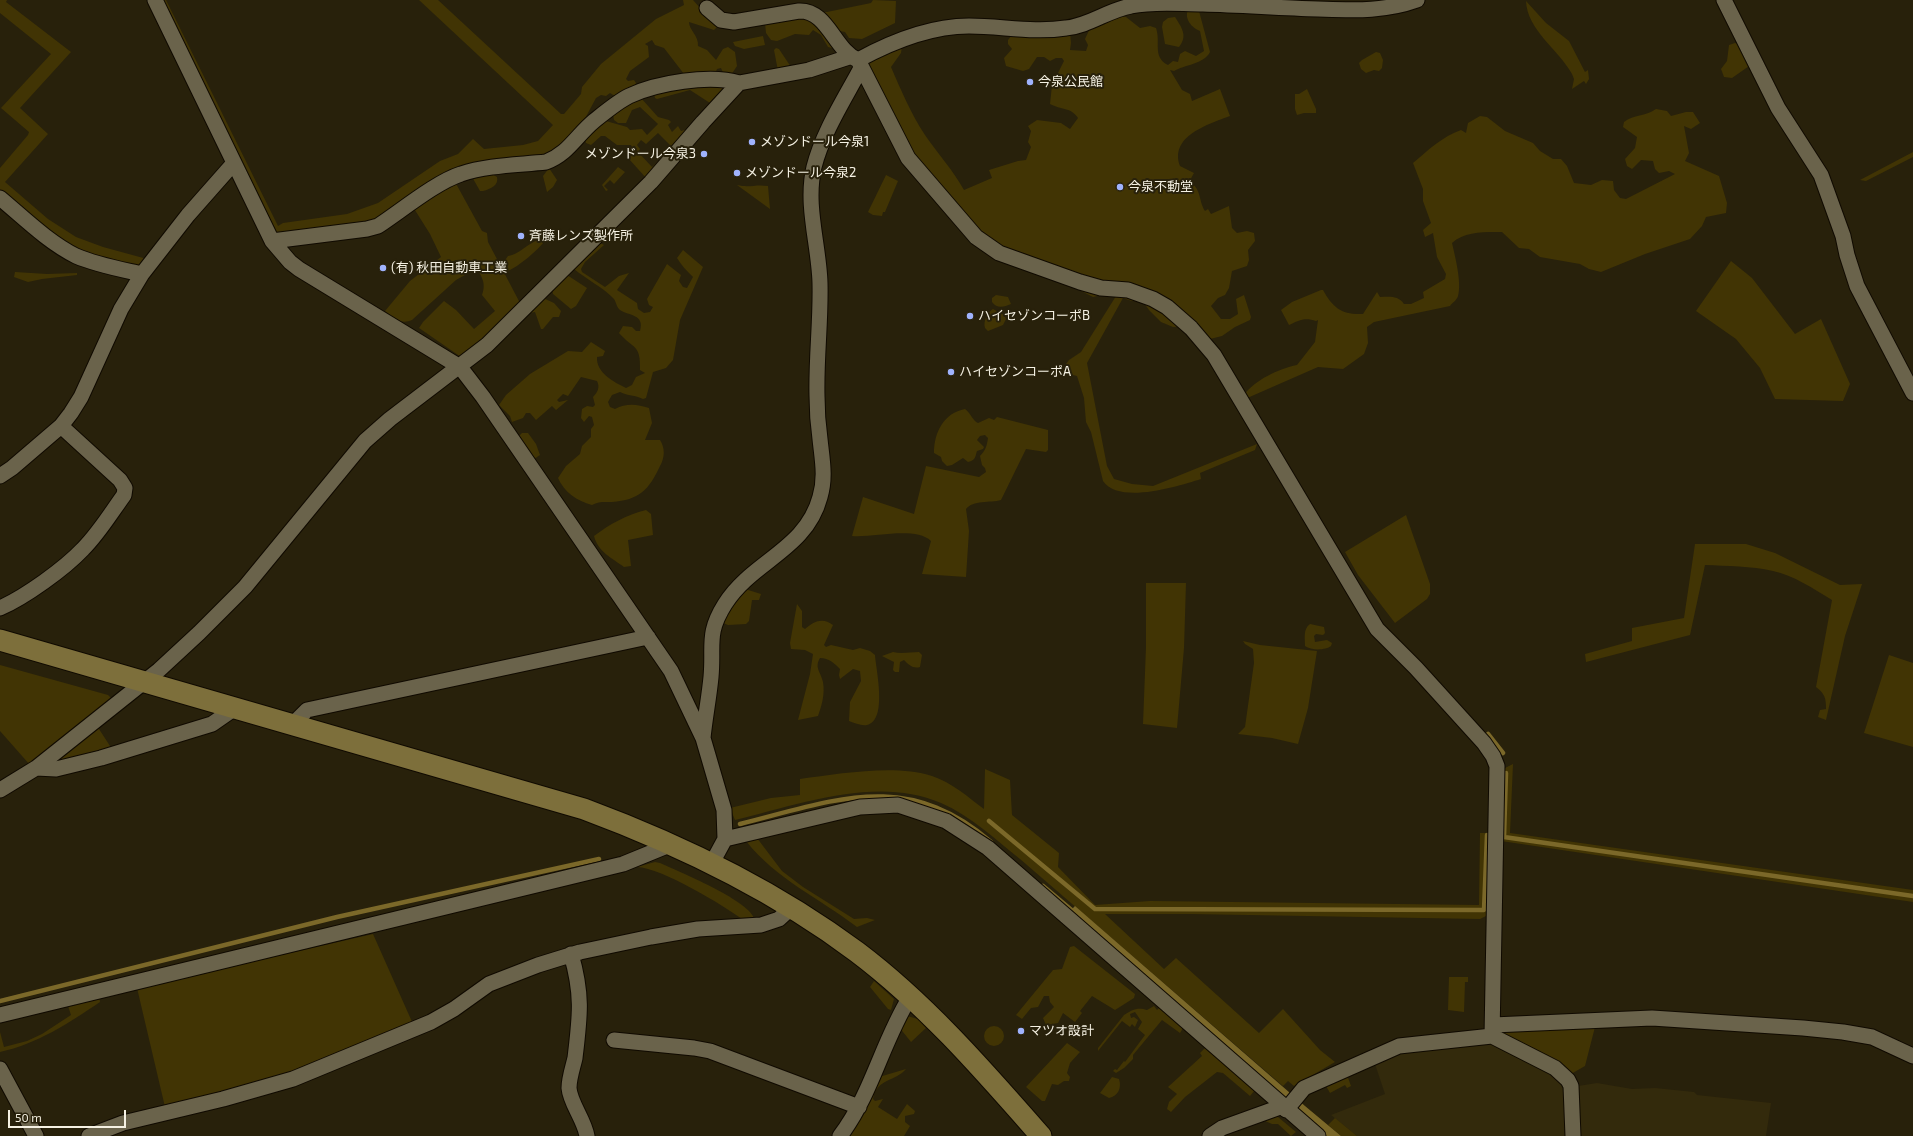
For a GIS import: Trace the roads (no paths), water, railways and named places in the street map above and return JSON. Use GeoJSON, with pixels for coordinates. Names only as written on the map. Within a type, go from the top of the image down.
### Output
{"type":"FeatureCollection","features":[{"type":"Feature","properties":{"kind":"street"},"geometry":{"type":"LineString","coordinates":[[155,0],[233,164],[272,241],[290,262],[299,269],[460,367],[484,397],[671,672],[703,738],[724,810],[725,839],[712,863]]}},
{"type":"Feature","properties":{"kind":"street"},"geometry":{"type":"LineString","coordinates":[[272,241],[367,229],[378,226],[443,182],[460,174],[486,169],[546,162],[557,158],[565,153],[579,135],[594,121],[627,97],[642,90],[694,80],[728,80],[739,83],[856,62],[879,48],[928,32],[969,26],[1037,31],[1061,29],[1082,25],[1109,12],[1132,5],[1204,2],[1361,10],[1399,6],[1416,0]]}},
{"type":"Feature","properties":{"kind":"street"},"geometry":{"type":"LineString","coordinates":[[1724,0],[1778,108],[1821,175],[1843,236],[1847,255],[1857,286],[1913,393]]}},
{"type":"Feature","properties":{"kind":"street"},"geometry":{"type":"LineString","coordinates":[[707,8],[722,20],[734,22],[808,11],[830,30],[856,62],[908,158],[976,238],[999,253],[1080,282],[1101,288],[1128,290],[1141,294],[1167,308],[1201,338],[1218,362],[1362,608],[1377,629],[1416,668],[1494,756],[1497,766],[1492,1030]]}},
{"type":"Feature","properties":{"kind":"street"},"geometry":{"type":"LineString","coordinates":[[703,738],[711,675],[710,640],[713,628],[719,615],[740,585],[798,537],[816,510],[824,485],[816,377],[820,343],[820,280],[818,250],[812,212],[812,186],[814,169],[819,152],[856,62]]}},
{"type":"Feature","properties":{"kind":"street"},"geometry":{"type":"LineString","coordinates":[[0,790],[36,768],[143,681],[159,670],[176,654],[245,587],[366,441],[390,418],[460,367],[487,345],[651,182],[739,83]]}},
{"type":"Feature","properties":{"kind":"street"},"geometry":{"type":"LineString","coordinates":[[0,476],[12,468],[61,426],[81,397],[121,309],[142,274],[193,210],[233,164]]}},
{"type":"Feature","properties":{"kind":"street"},"geometry":{"type":"LineString","coordinates":[[0,198],[54,242],[76,256],[96,263],[142,274]]}},
{"type":"Feature","properties":{"kind":"street"},"geometry":{"type":"LineString","coordinates":[[0,608],[26,593],[61,568],[83,549],[124,495],[125,488],[120,480],[61,426]]}},
{"type":"Feature","properties":{"kind":"street"},"geometry":{"type":"LineString","coordinates":[[292,725],[307,710],[648,637]]}},
{"type":"Feature","properties":{"kind":"street"},"geometry":{"type":"LineString","coordinates":[[0,640],[584,809],[672,844],[712,863],[791,908],[857,953],[910,997],[957,1042],[1041,1136]]}},
{"type":"Feature","properties":{"kind":"street"},"geometry":{"type":"LineString","coordinates":[[36,768],[56,770],[101,758],[212,724],[235,708]]}},
{"type":"Feature","properties":{"kind":"street"},"geometry":{"type":"LineString","coordinates":[[725,839],[860,808],[898,805],[946,821],[988,848],[1318,1136]]}},
{"type":"Feature","properties":{"kind":"street"},"geometry":{"type":"LineString","coordinates":[[0,1015],[616,866],[654,853],[672,844]]}},
{"type":"Feature","properties":{"kind":"street"},"geometry":{"type":"LineString","coordinates":[[89,1136],[123,1123],[223,1100],[293,1079],[436,1019],[459,1006],[489,984],[506,976],[571,954],[651,937],[698,929],[761,925],[779,919],[791,908]]}},
{"type":"Feature","properties":{"kind":"street"},"geometry":{"type":"LineString","coordinates":[[571,954],[580,994],[580,1014],[574,1065],[569,1086],[570,1096],[585,1124],[587,1136]]}},
{"type":"Feature","properties":{"kind":"street"},"geometry":{"type":"LineString","coordinates":[[840,1136],[860,1107],[892,1027],[910,997]]}},
{"type":"Feature","properties":{"kind":"street"},"geometry":{"type":"LineString","coordinates":[[1210,1136],[1222,1128],[1285,1108],[1304,1088],[1398,1046],[1492,1030],[1652,1018],[1844,1032],[1872,1037],[1913,1056]]}},
{"type":"Feature","properties":{"kind":"street"},"geometry":{"type":"LineString","coordinates":[[1492,1030],[1555,1068],[1568,1080],[1571,1086],[1573,1136]]}},
{"type":"Feature","properties":{"kind":"street"},"geometry":{"type":"LineString","coordinates":[[614,1040],[710,1051],[860,1107]]}},
{"type":"Feature","properties":{"kind":"street"},"geometry":{"type":"LineString","coordinates":[[0,1069],[36,1136]]}},
{"type":"Feature","properties":{"kind":"waterway"},"geometry":{"type":"LineString","coordinates":[[1488,734],[1503,753]]}},
{"type":"Feature","properties":{"kind":"waterway"},"geometry":{"type":"LineString","coordinates":[[1506,773],[1504,837],[1913,896]]}},
{"type":"Feature","properties":{"kind":"waterway"},"geometry":{"type":"LineString","coordinates":[[740,824],[808,806],[839,800],[870,797],[900,798],[929,805],[960,819],[991,842]]}},
{"type":"Feature","properties":{"kind":"waterway"},"geometry":{"type":"LineString","coordinates":[[989,821],[1095,909],[1484,910],[1487,835]]}},
{"type":"Feature","properties":{"kind":"waterway"},"geometry":{"type":"LineString","coordinates":[[0,1001],[337,917],[599,859]]}},
{"type":"Feature","properties":{"kind":"waterway"},"geometry":{"type":"LineString","coordinates":[[1043,886],[1075,913]]}},
{"type":"Feature","properties":{"kind":"place","name":"今泉公民館"},"geometry":{"type":"Point","coordinates":[1030,82]}},
{"type":"Feature","properties":{"kind":"place","name":"メゾンドール今泉1"},"geometry":{"type":"Point","coordinates":[752,142]}},
{"type":"Feature","properties":{"kind":"place","name":"メゾンドール今泉3"},"geometry":{"type":"Point","coordinates":[704,154]}},
{"type":"Feature","properties":{"kind":"place","name":"メゾンドール今泉2"},"geometry":{"type":"Point","coordinates":[737,173]}},
{"type":"Feature","properties":{"kind":"place","name":"今泉不動堂"},"geometry":{"type":"Point","coordinates":[1120,187]}},
{"type":"Feature","properties":{"kind":"place","name":"斉藤レンズ製作所"},"geometry":{"type":"Point","coordinates":[521,236]}},
{"type":"Feature","properties":{"kind":"place","name":"(有) 秋田自動車工業"},"geometry":{"type":"Point","coordinates":[383,268]}},
{"type":"Feature","properties":{"kind":"place","name":"ハイセゾンコーポB"},"geometry":{"type":"Point","coordinates":[970,316]}},
{"type":"Feature","properties":{"kind":"place","name":"ハイセゾンコーポA"},"geometry":{"type":"Point","coordinates":[951,372]}},
{"type":"Feature","properties":{"kind":"place","name":"マツオ設計"},"geometry":{"type":"Point","coordinates":[1021,1031]}}]}
